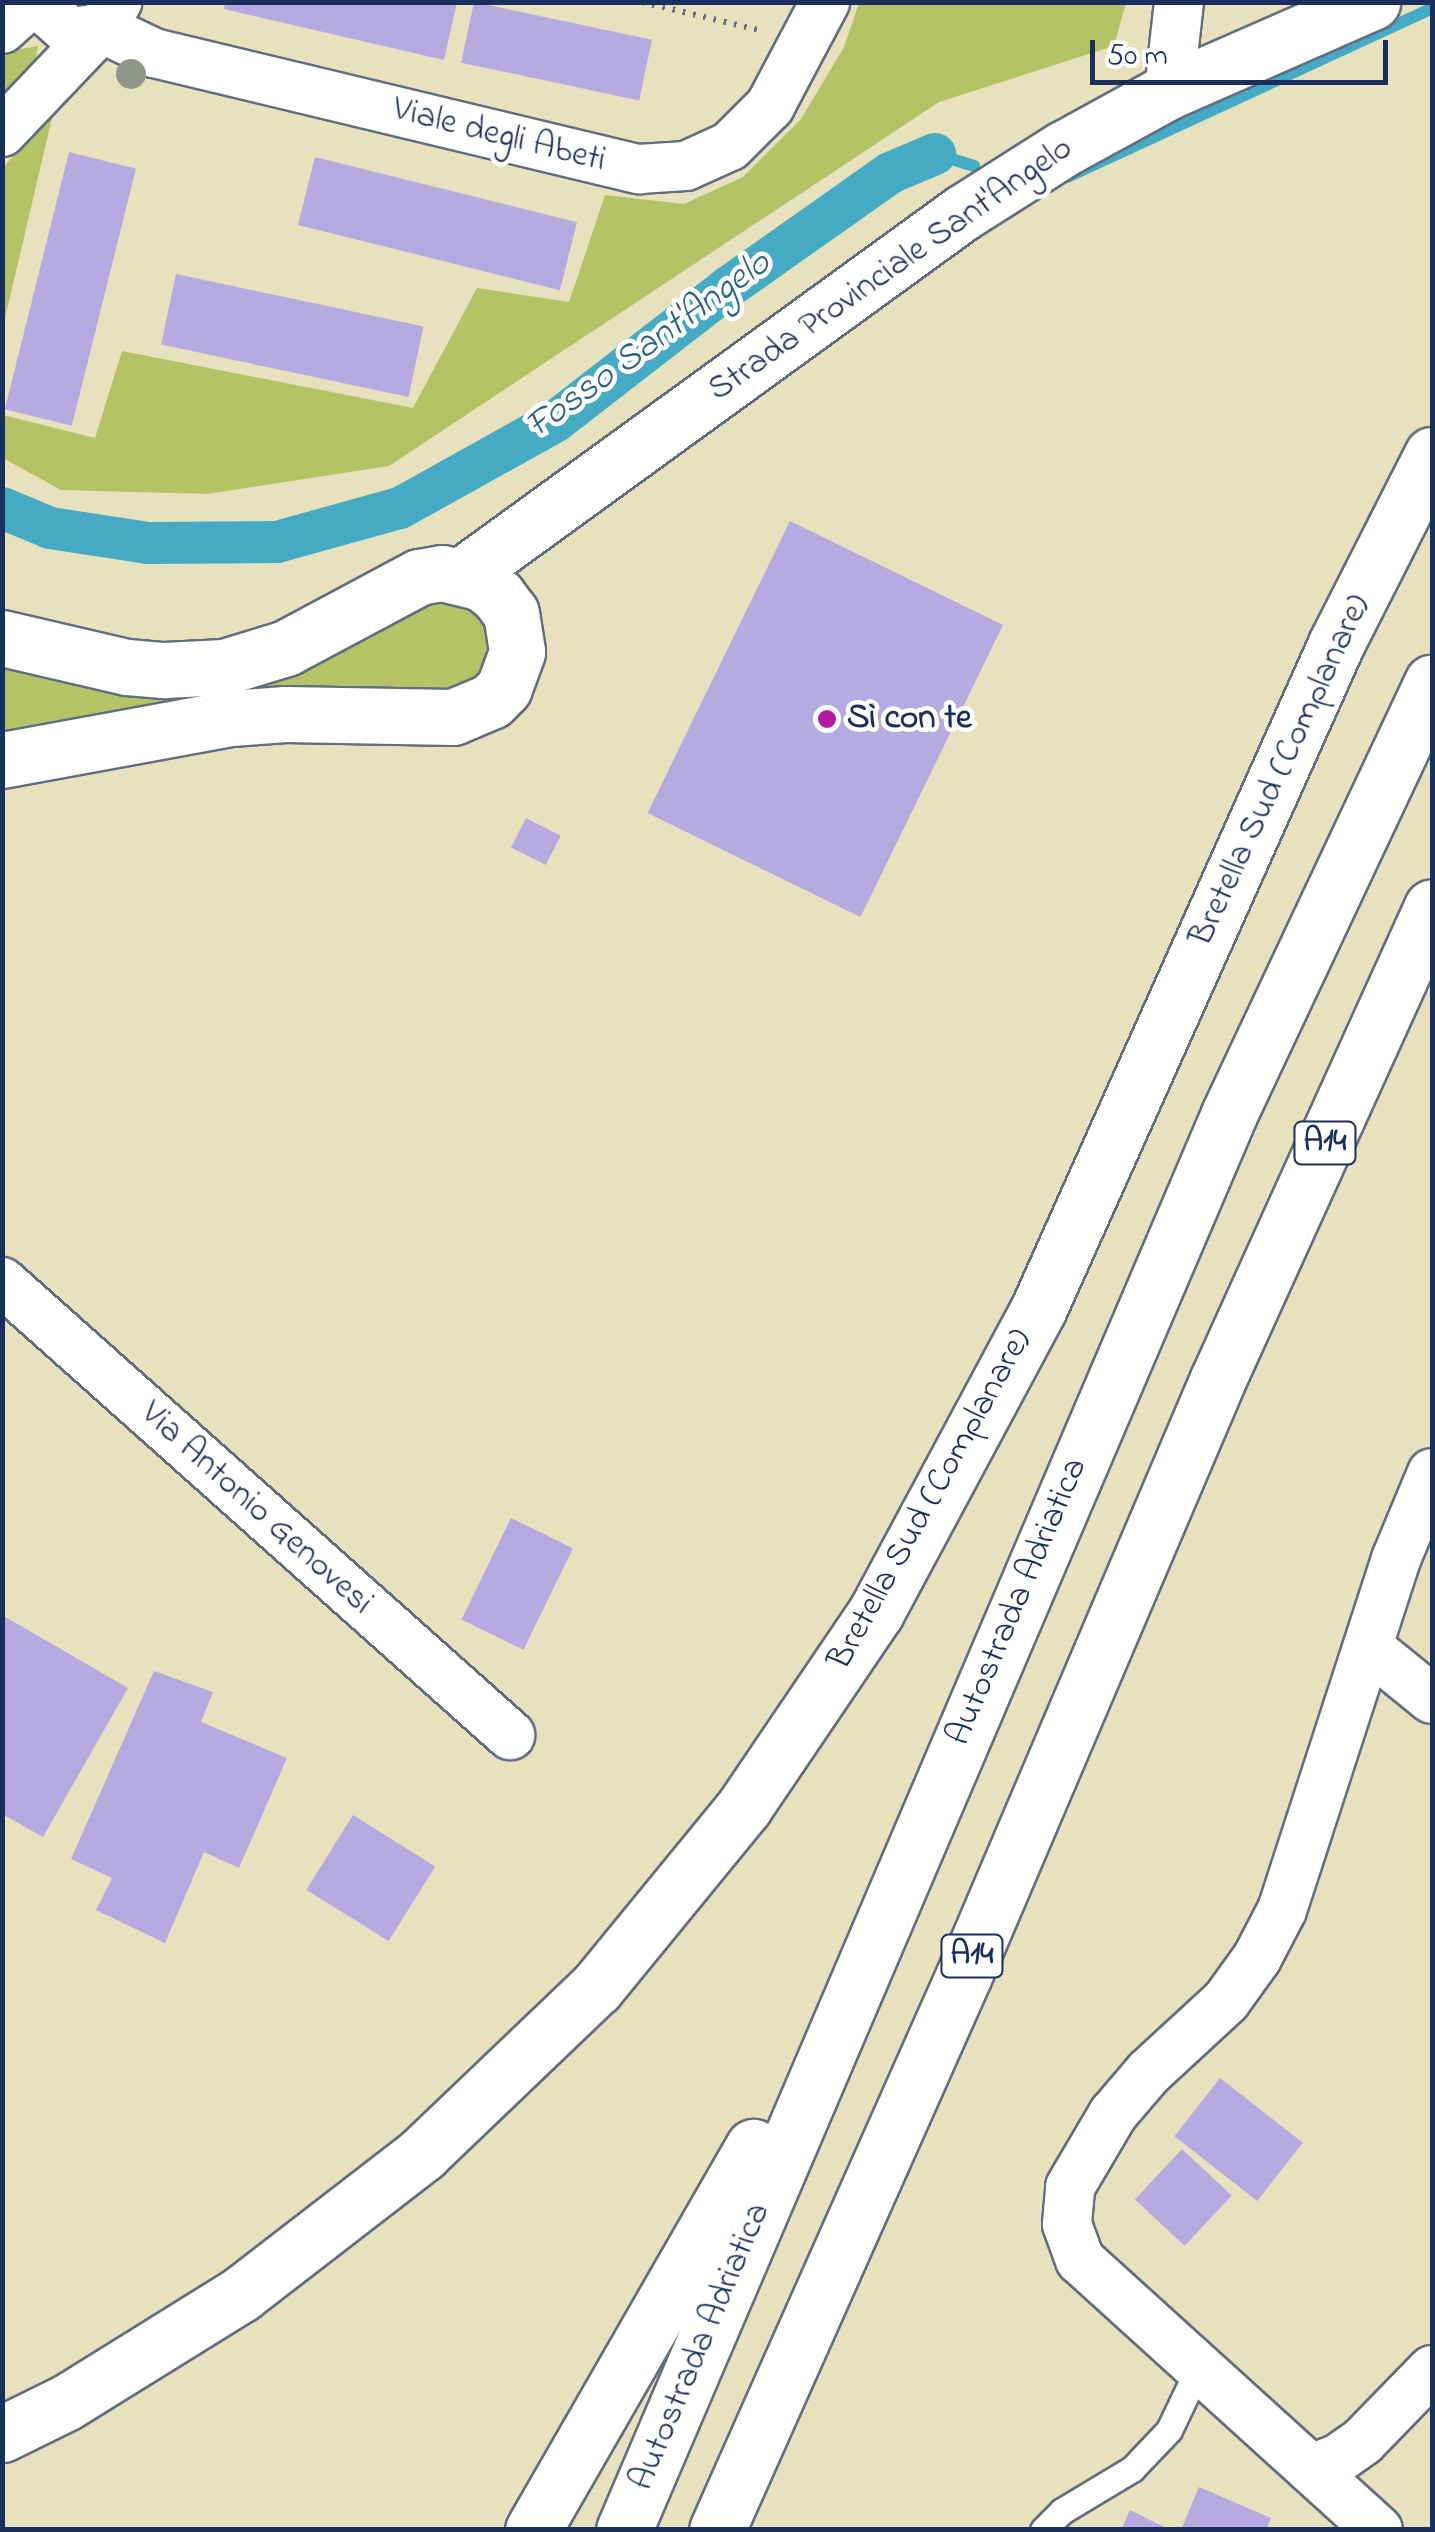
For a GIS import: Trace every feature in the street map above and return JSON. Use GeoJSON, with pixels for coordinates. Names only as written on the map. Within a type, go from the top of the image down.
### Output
{"type":"FeatureCollection","features":[{"type":"Feature","properties":{"kind":"main road","name":"Strada Provinciale Sant'Angelo"},"geometry":{"type":"LineString","coordinates":[[463,575],[962,213],[1062,149],[1169,91],[1372,2]]}},
{"type":"Feature","properties":{"kind":"main road","name":"Bretella Sud (Complanare)"},"geometry":{"type":"LineString","coordinates":[[2,2434],[67,2402],[240,2294],[422,2154],[596,1988],[744,1808],[876,1612],[1038,1310],[1328,662],[1432,456]]}},
{"type":"Feature","properties":{"kind":"main road"},"geometry":{"type":"LineString","coordinates":[[2,760],[232,718],[285,714],[453,717],[473,712],[504,688],[512,671],[518,652],[510,613],[523,560],[540,522]]}},
{"type":"Feature","properties":{"kind":"main road"},"geometry":{"type":"LineString","coordinates":[[2,638],[126,667],[164,670],[224,666],[286,648],[419,577],[463,575],[482,583],[510,613]]}},
{"type":"Feature","properties":{"kind":"main road","name":"Autostrada Adriatica"},"geometry":{"type":"LineString","coordinates":[[624,2530],[872,1940],[1229,1114],[1432,682]]}},
{"type":"Feature","properties":{"kind":"main road","name":"A14"},"geometry":{"type":"LineString","coordinates":[[717,2530],[964,1975],[1218,1379],[1432,907]]}},
{"type":"Feature","properties":{"kind":"main road"},"geometry":{"type":"LineString","coordinates":[[533,2530],[872,1940]]}},
{"type":"Feature","properties":{"kind":"street"},"geometry":{"type":"LineString","coordinates":[[2,29],[32,2]]}},
{"type":"Feature","properties":{"kind":"street","name":"Viale degli Abeti"},"geometry":{"type":"LineString","coordinates":[[52,2],[51,14],[70,32],[106,11],[154,53],[638,169],[686,166],[730,146],[770,106],[825,2]]}},
{"type":"Feature","properties":{"kind":"street"},"geometry":{"type":"LineString","coordinates":[[1169,91],[1179,2]]}},
{"type":"Feature","properties":{"kind":"street"},"geometry":{"type":"LineString","coordinates":[[2,132],[106,11]]}},
{"type":"Feature","properties":{"kind":"street","name":"Via Antonio Genovesi"},"geometry":{"type":"LineString","coordinates":[[2,1282],[510,1736]]}},
{"type":"Feature","properties":{"kind":"street"},"geometry":{"type":"LineString","coordinates":[[1378,2530],[1080,2260],[1067,2224],[1070,2187],[1113,2114],[1149,2072],[1226,2001],[1257,1958],[1282,1910],[1396,1559],[1432,1473]]}},
{"type":"Feature","properties":{"kind":"street"},"geometry":{"type":"LineString","coordinates":[[1368,1647],[1432,1699]]}},
{"type":"Feature","properties":{"kind":"street"},"geometry":{"type":"LineString","coordinates":[[1311,2469],[1339,2458],[1363,2441],[1432,2370]]}},
{"type":"Feature","properties":{"kind":"lane"},"geometry":{"type":"LineString","coordinates":[[1043,2530],[1062,2511],[1132,2469],[1168,2430],[1199,2367]]}},
{"type":"Feature","properties":{"kind":"path"},"geometry":{"type":"LineString","coordinates":[[642,2],[767,32]]}},
{"type":"Feature","properties":{"kind":"green space"},"geometry":{"type":"Polygon","coordinates":[[[859,3],[1126,3],[1114,46],[939,102],[389,466],[207,494],[61,490],[3,458],[3,415],[95,438],[122,351],[413,408],[477,288],[569,302],[605,195],[684,204],[743,177],[801,119],[844,47],[859,3]]]}},
{"type":"Feature","properties":{"kind":"green space"},"geometry":{"type":"Polygon","coordinates":[[[38,46],[34,72],[3,102],[3,58],[10,51],[38,46]]]}},
{"type":"Feature","properties":{"kind":"green space"},"geometry":{"type":"Polygon","coordinates":[[[55,105],[3,327],[3,168],[55,105]]]}},
{"type":"Feature","properties":{"kind":"green space"},"geometry":{"type":"Polygon","coordinates":[[[449,589],[500,625],[484,685],[450,696],[3,744],[2,659],[62,675],[449,589]]]}},
{"type":"Feature","properties":{"kind":"building"},"geometry":{"type":"Polygon","coordinates":[[[225,2],[457,2],[444,60],[224,9],[225,2]]]}},
{"type":"Feature","properties":{"kind":"building"},"geometry":{"type":"Polygon","coordinates":[[[474,2],[652,40],[639,100],[461,63],[474,2]]]}},
{"type":"Feature","properties":{"kind":"building"},"geometry":{"type":"Polygon","coordinates":[[[69,152],[136,169],[72,426],[5,409],[69,152]]]}},
{"type":"Feature","properties":{"kind":"building"},"geometry":{"type":"Polygon","coordinates":[[[315,157],[577,222],[560,290],[298,225],[315,157]]]}},
{"type":"Feature","properties":{"kind":"building"},"geometry":{"type":"Polygon","coordinates":[[[176,274],[423,327],[409,397],[161,344],[176,274]]]}},
{"type":"Feature","properties":{"kind":"building","name":"Sì con te"},"geometry":{"type":"Polygon","coordinates":[[[790,521],[1003,625],[861,917],[648,813],[790,521]]]}},
{"type":"Feature","properties":{"kind":"building"},"geometry":{"type":"Polygon","coordinates":[[[526,818],[561,836],[546,865],[511,847],[526,818]]]}},
{"type":"Feature","properties":{"kind":"building"},"geometry":{"type":"Polygon","coordinates":[[[511,1518],[573,1548],[523,1650],[461,1620],[511,1518]]]}},
{"type":"Feature","properties":{"kind":"building"},"geometry":{"type":"Polygon","coordinates":[[[2,1615],[128,1688],[43,1837],[2,1814],[2,1615]]]}},
{"type":"Feature","properties":{"kind":"building"},"geometry":{"type":"Polygon","coordinates":[[[154,1671],[213,1692],[201,1722],[287,1758],[239,1868],[204,1852],[165,1943],[96,1910],[112,1878],[71,1859],[154,1671]]]}},
{"type":"Feature","properties":{"kind":"building"},"geometry":{"type":"Polygon","coordinates":[[[353,1815],[435,1866],[389,1941],[306,1890],[353,1815]]]}},
{"type":"Feature","properties":{"kind":"building"},"geometry":{"type":"Polygon","coordinates":[[[1220,2078],[1303,2143],[1257,2201],[1174,2136],[1220,2078]]]}},
{"type":"Feature","properties":{"kind":"building"},"geometry":{"type":"Polygon","coordinates":[[[1182,2149],[1232,2195],[1185,2246],[1135,2199],[1182,2149]]]}},
{"type":"Feature","properties":{"kind":"building"},"geometry":{"type":"Polygon","coordinates":[[[1199,2487],[1271,2518],[1266,2530],[1181,2530],[1199,2487]]]}},
{"type":"Feature","properties":{"kind":"building"},"geometry":{"type":"Polygon","coordinates":[[[1130,2510],[1170,2530],[1121,2530],[1130,2510]]]}},
{"type":"Feature","properties":{"kind":"waterway"},"geometry":{"type":"LineString","coordinates":[[1067,177],[1432,8]]}},
{"type":"Feature","properties":{"kind":"waterway"},"geometry":{"type":"LineString","coordinates":[[935,154],[974,166]]}},
{"type":"Feature","properties":{"kind":"waterway","name":"Fosso Sant'Angelo"},"geometry":{"type":"LineString","coordinates":[[2,508],[50,528],[148,543],[277,542],[400,508],[556,421],[730,286],[890,173],[935,154]]}},
{"type":"Feature","properties":{"kind":"place","name":"Sì con te"},"geometry":{"type":"Point","coordinates":[827,719]}}]}
